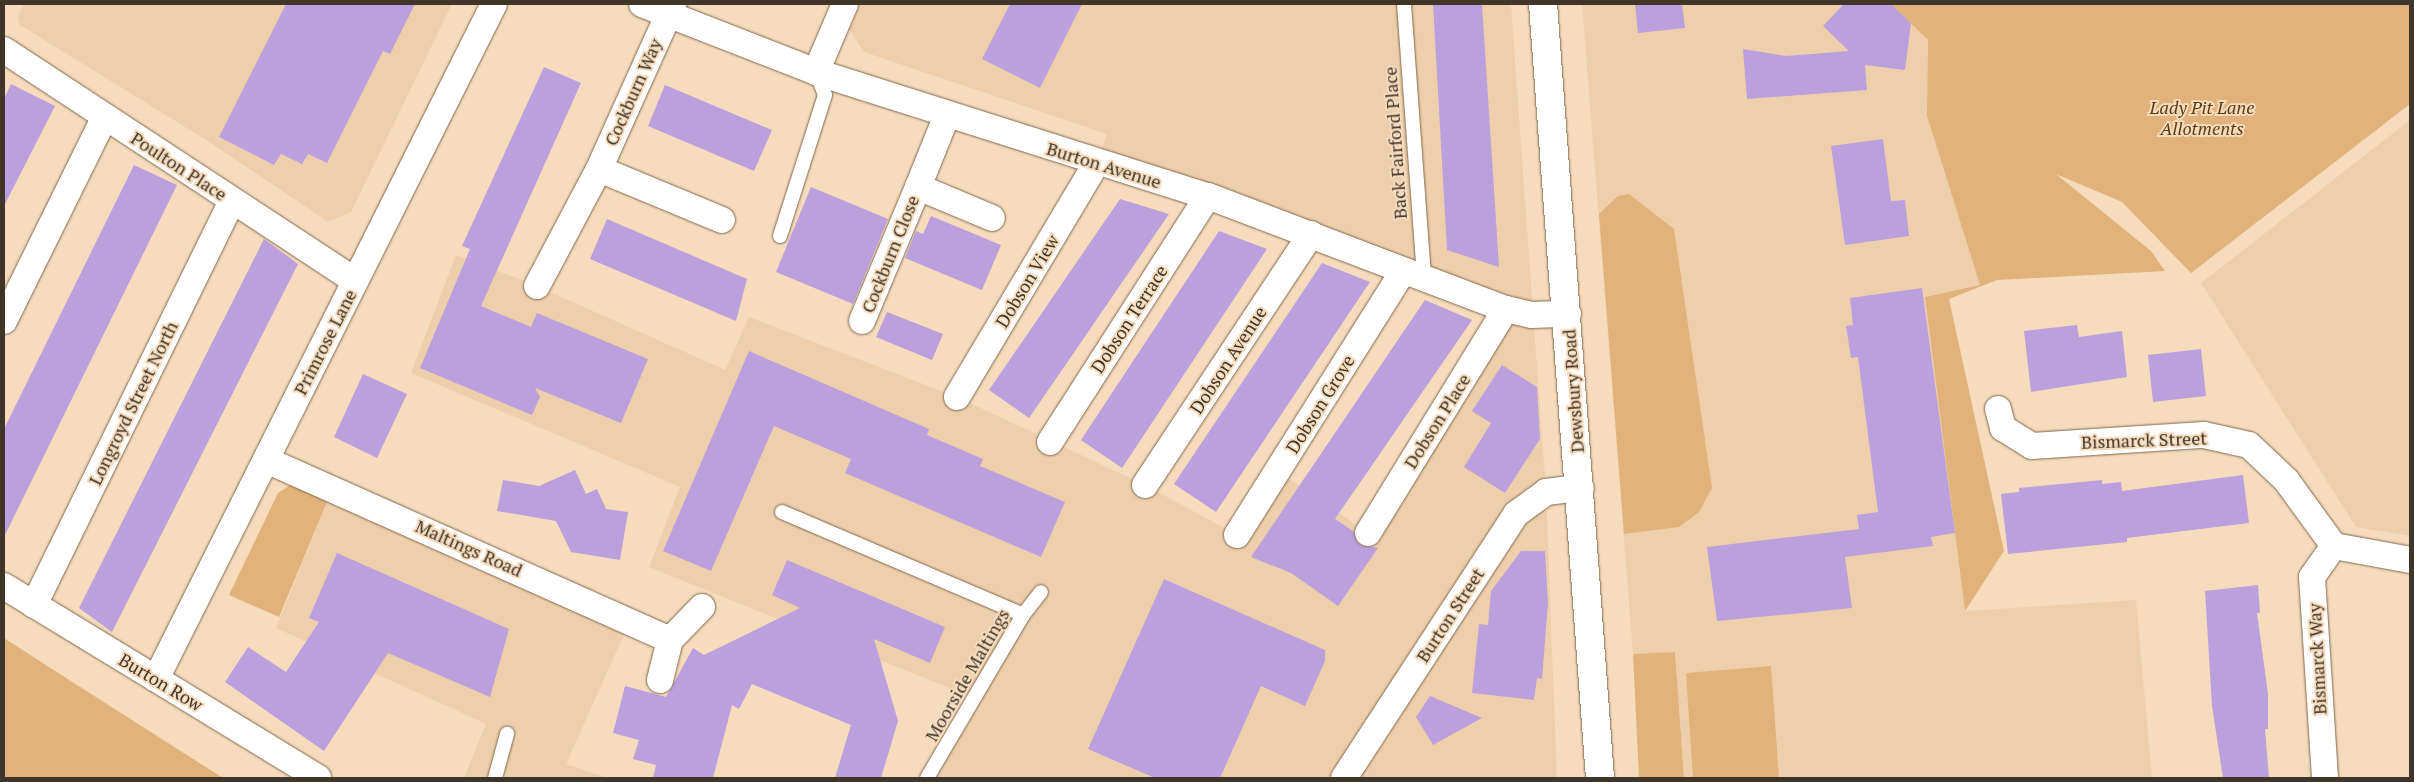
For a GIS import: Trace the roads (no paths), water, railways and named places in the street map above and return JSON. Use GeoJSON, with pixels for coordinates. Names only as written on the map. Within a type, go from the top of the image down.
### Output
{"type":"FeatureCollection","features":[{"type":"Feature","properties":{"kind":"main road","name":"Dewsbury Road"},"geometry":{"type":"LineString","coordinates":[[1543,4],[1581,488],[1600,778]]}},
{"type":"Feature","properties":{"kind":"street","name":"Primrose Lane"},"geometry":{"type":"LineString","coordinates":[[156,680],[494,4]]}},
{"type":"Feature","properties":{"kind":"street","name":"Burton Avenue"},"geometry":{"type":"LineString","coordinates":[[642,4],[670,9],[816,72],[1096,164],[1208,196],[1311,234],[1413,276],[1506,309],[1531,315],[1568,314]]}},
{"type":"Feature","properties":{"kind":"street"},"geometry":{"type":"LineString","coordinates":[[816,72],[844,4]]}},
{"type":"Feature","properties":{"kind":"street","name":"Cockburn Way"},"geometry":{"type":"LineString","coordinates":[[537,286],[599,170],[670,9]]}},
{"type":"Feature","properties":{"kind":"street","name":"Poulton Place"},"geometry":{"type":"LineString","coordinates":[[4,50],[355,281]]}},
{"type":"Feature","properties":{"kind":"street","name":"Cockburn Close"},"geometry":{"type":"LineString","coordinates":[[862,322],[947,115]]}},
{"type":"Feature","properties":{"kind":"street"},"geometry":{"type":"LineString","coordinates":[[4,321],[106,117]]}},
{"type":"Feature","properties":{"kind":"street","name":"Dobson View"},"geometry":{"type":"LineString","coordinates":[[957,397],[1096,164]]}},
{"type":"Feature","properties":{"kind":"street"},"geometry":{"type":"LineString","coordinates":[[599,170],[722,220]]}},
{"type":"Feature","properties":{"kind":"street","name":"Cockburn Close"},"geometry":{"type":"LineString","coordinates":[[918,187],[992,218]]}},
{"type":"Feature","properties":{"kind":"street","name":"Dobson Terrace"},"geometry":{"type":"LineString","coordinates":[[1050,442],[1208,196]]}},
{"type":"Feature","properties":{"kind":"street","name":"Longroyd Street North"},"geometry":{"type":"LineString","coordinates":[[34,605],[232,201]]}},
{"type":"Feature","properties":{"kind":"street","name":"Dobson Avenue"},"geometry":{"type":"LineString","coordinates":[[1145,486],[1311,234]]}},
{"type":"Feature","properties":{"kind":"street","name":"Dobson Grove"},"geometry":{"type":"LineString","coordinates":[[1237,535],[1413,276]]}},
{"type":"Feature","properties":{"kind":"street","name":"Dobson Place"},"geometry":{"type":"LineString","coordinates":[[1368,534],[1506,309]]}},
{"type":"Feature","properties":{"kind":"street","name":"Bismarck Street"},"geometry":{"type":"LineString","coordinates":[[1998,409],[2003,428],[2032,446],[2204,435],[2249,445],[2286,480],[2334,546]]}},
{"type":"Feature","properties":{"kind":"street","name":"Maltings Road"},"geometry":{"type":"LineString","coordinates":[[266,460],[670,640]]}},
{"type":"Feature","properties":{"kind":"street","name":"Burton Street"},"geometry":{"type":"LineString","coordinates":[[1344,778],[1516,514],[1546,492],[1581,488]]}},
{"type":"Feature","properties":{"kind":"street"},"geometry":{"type":"LineString","coordinates":[[2334,546],[2410,560]]}},
{"type":"Feature","properties":{"kind":"street","name":"Bismarck Way"},"geometry":{"type":"LineString","coordinates":[[2325,778],[2312,577],[2334,546]]}},
{"type":"Feature","properties":{"kind":"street","name":"Burton Row"},"geometry":{"type":"LineString","coordinates":[[4,586],[318,778]]}},
{"type":"Feature","properties":{"kind":"street"},"geometry":{"type":"LineString","coordinates":[[660,680],[670,640],[702,607]]}},
{"type":"Feature","properties":{"kind":"lane","name":"Back Fairford Place"},"geometry":{"type":"LineString","coordinates":[[1404,4],[1413,276]]}},
{"type":"Feature","properties":{"kind":"lane"},"geometry":{"type":"LineString","coordinates":[[780,236],[825,95],[816,72]]}},
{"type":"Feature","properties":{"kind":"lane"},"geometry":{"type":"LineString","coordinates":[[782,512],[1023,615]]}},
{"type":"Feature","properties":{"kind":"lane","name":"Moorside Maltings"},"geometry":{"type":"LineString","coordinates":[[928,778],[1023,615],[1041,592]]}},
{"type":"Feature","properties":{"kind":"lane"},"geometry":{"type":"LineString","coordinates":[[495,778],[507,734]]}},
{"type":"Feature","properties":{"kind":"park label","name":"Lady Pit Lane Allotments"},"geometry":{"type":"Point","coordinates":[2202,118]}}]}
